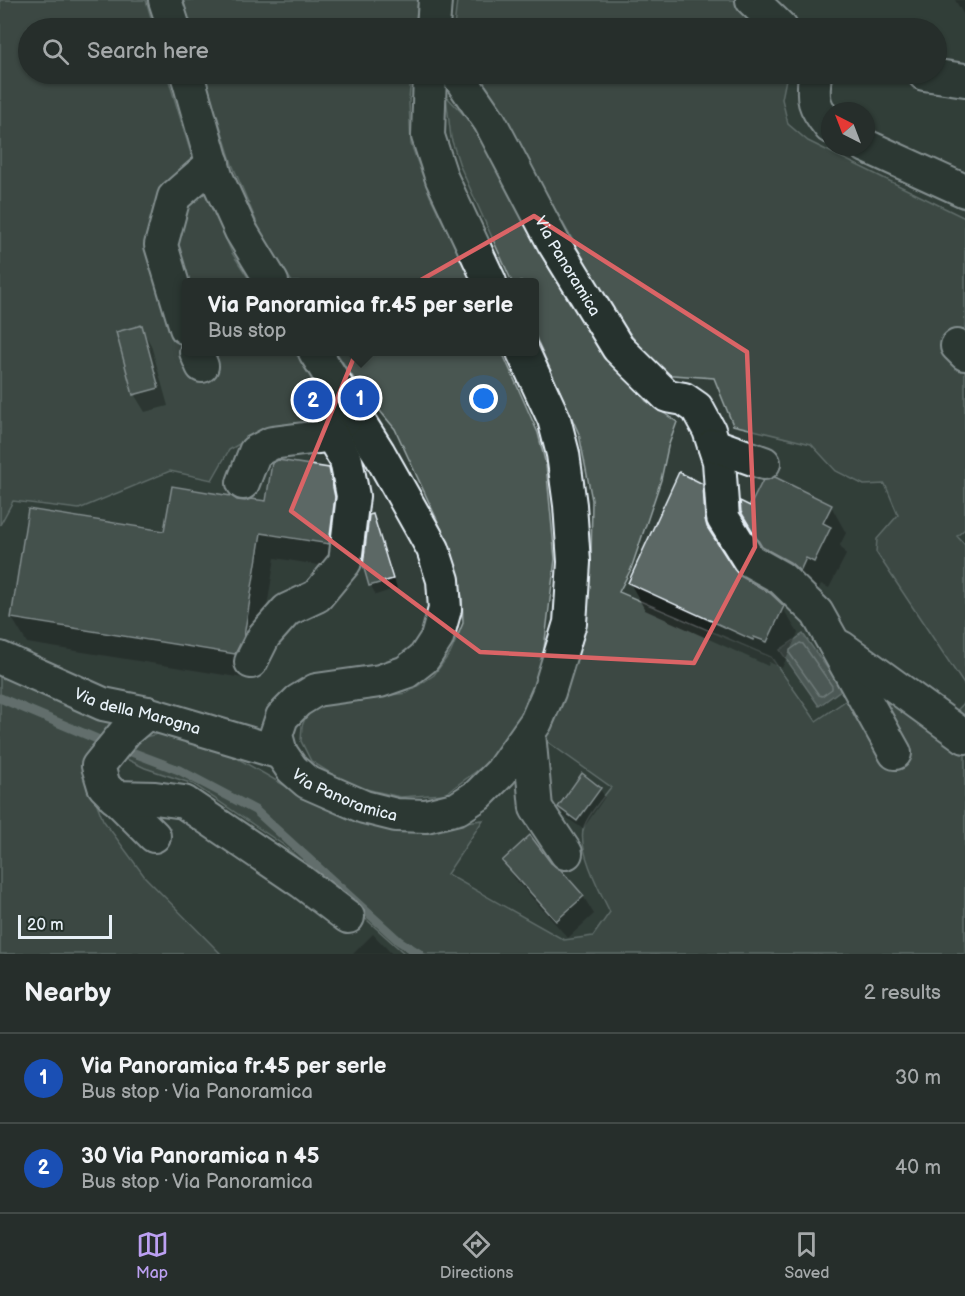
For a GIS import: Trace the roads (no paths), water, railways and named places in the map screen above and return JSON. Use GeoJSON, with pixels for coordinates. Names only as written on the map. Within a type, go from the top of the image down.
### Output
{"type":"FeatureCollection","features":[{"type":"Feature","properties":{"kind":"street"},"geometry":{"type":"LineString","coordinates":[[165,0],[171,18]]}},
{"type":"Feature","properties":{"kind":"street"},"geometry":{"type":"LineString","coordinates":[[434,18],[435,0]]}},
{"type":"Feature","properties":{"kind":"street"},"geometry":{"type":"LineString","coordinates":[[752,0],[771,18]]}},
{"type":"Feature","properties":{"kind":"street"},"geometry":{"type":"LineString","coordinates":[[947,77],[965,80]]}},
{"type":"Feature","properties":{"kind":"street"},"geometry":{"type":"LineString","coordinates":[[190,84],[216,176],[241,231],[270,278]]}},
{"type":"Feature","properties":{"kind":"street"},"geometry":{"type":"LineString","coordinates":[[429,84],[428,136],[442,179],[488,278]]}},
{"type":"Feature","properties":{"kind":"street","name":"Via Panoramica"},"geometry":{"type":"LineString","coordinates":[[465,84],[490,122],[553,242],[618,348],[667,396],[684,399],[697,408],[711,438]]}},
{"type":"Feature","properties":{"kind":"street"},"geometry":{"type":"LineString","coordinates":[[814,84],[816,110],[821,116]]}},
{"type":"Feature","properties":{"kind":"street"},"geometry":{"type":"LineString","coordinates":[[875,150],[965,191]]}},
{"type":"Feature","properties":{"kind":"street"},"geometry":{"type":"LineString","coordinates":[[182,315],[160,245],[174,197],[213,163]]}},
{"type":"Feature","properties":{"kind":"street","name":"Via Panoramica"},"geometry":{"type":"LineString","coordinates":[[317,356],[341,422],[404,496],[433,549],[443,580],[445,609],[437,638],[424,658],[406,672],[380,681],[316,690],[298,701],[282,717],[276,735],[281,753],[292,769],[307,782],[364,807],[396,816],[426,816],[458,808],[478,795],[501,772],[536,722],[549,692],[570,623],[574,562],[570,505],[561,446],[554,419],[525,356]]}},
{"type":"Feature","properties":{"kind":"street"},"geometry":{"type":"LineString","coordinates":[[243,483],[255,452],[272,443],[319,437],[341,422],[353,496],[345,562],[317,596],[287,609],[264,636],[251,662]]}},
{"type":"Feature","properties":{"kind":"street"},"geometry":{"type":"LineString","coordinates":[[711,438],[764,463]]}},
{"type":"Feature","properties":{"kind":"street"},"geometry":{"type":"LineString","coordinates":[[711,438],[719,461],[723,518],[749,560],[781,578],[817,613],[895,753]]}},
{"type":"Feature","properties":{"kind":"street"},"geometry":{"type":"LineString","coordinates":[[833,642],[965,737]]}},
{"type":"Feature","properties":{"kind":"street","name":"Via della Marogna"},"geometry":{"type":"LineString","coordinates":[[0,658],[103,704],[137,722],[281,753]]}},
{"type":"Feature","properties":{"kind":"street"},"geometry":{"type":"LineString","coordinates":[[137,722],[98,766],[104,786],[154,836]]}},
{"type":"Feature","properties":{"kind":"street"},"geometry":{"type":"LineString","coordinates":[[529,733],[536,808],[566,853]]}},
{"type":"Feature","properties":{"kind":"street"},"geometry":{"type":"LineString","coordinates":[[114,797],[155,798],[184,802],[302,882],[348,917]]}},
{"type":"Feature","properties":{"kind":"water"},"geometry":{"type":"Polygon","coordinates":[[[803,634],[842,689],[819,706],[780,650],[803,634]]]}},
{"type":"Feature","properties":{"kind":"waterway"},"geometry":{"type":"LineString","coordinates":[[0,698],[97,739],[179,770],[255,810],[399,941],[420,954]]}},
{"type":"Feature","properties":{"kind":"place","name":"Via Panoramica fr.45 per serle"},"geometry":{"type":"Point","coordinates":[360,398]}},
{"type":"Feature","properties":{"kind":"place","name":"30 Via Panoramica n 45"},"geometry":{"type":"Point","coordinates":[313,400]}}]}
